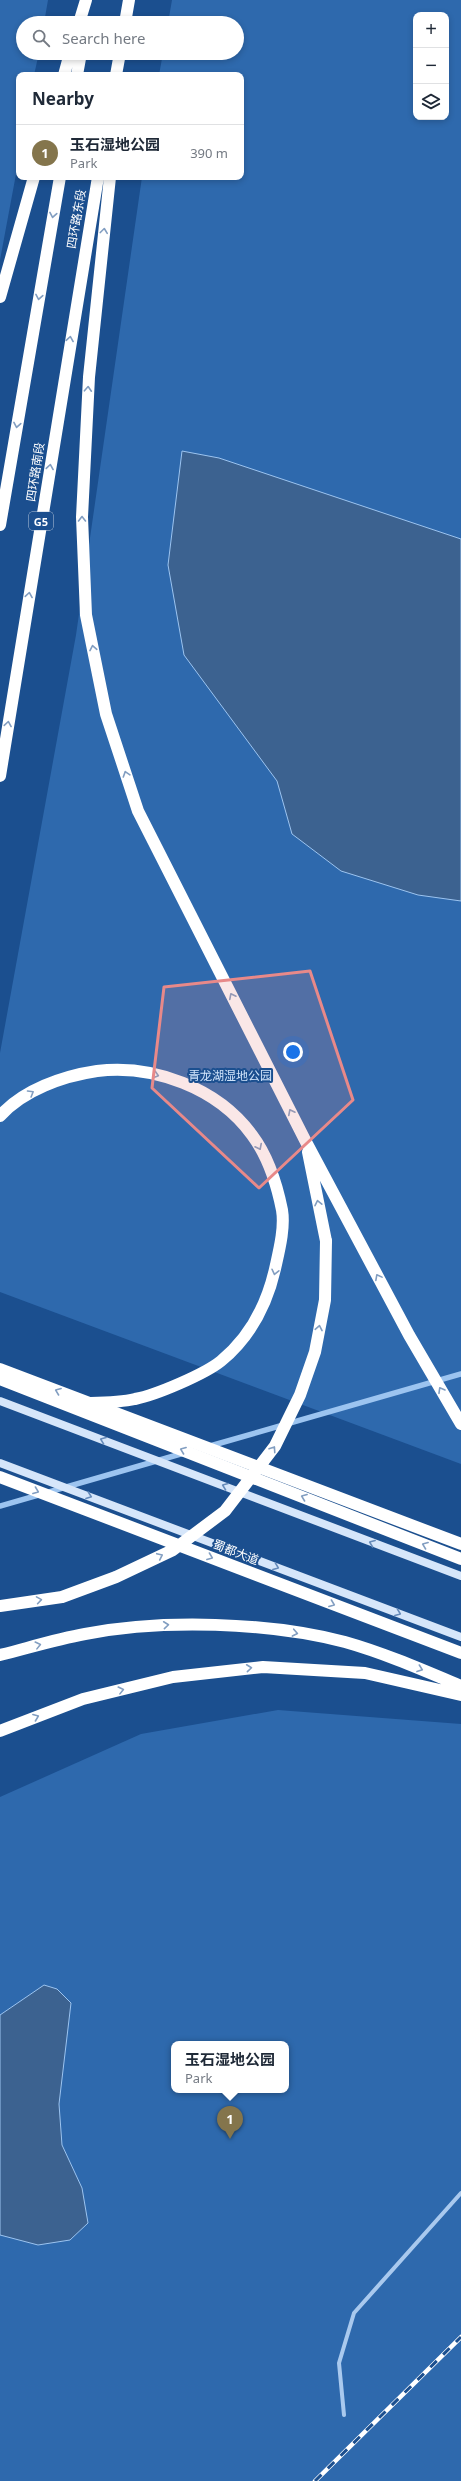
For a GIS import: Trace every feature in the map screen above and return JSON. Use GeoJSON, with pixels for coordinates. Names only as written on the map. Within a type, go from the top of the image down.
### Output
{"type":"FeatureCollection","features":[{"type":"Feature","properties":{"kind":"highway"},"geometry":{"type":"LineString","coordinates":[[81,16],[86,0]]}},
{"type":"Feature","properties":{"kind":"highway"},"geometry":{"type":"LineString","coordinates":[[87,16],[90,0]]}},
{"type":"Feature","properties":{"kind":"highway"},"geometry":{"type":"LineString","coordinates":[[128,16],[130,0]]}},
{"type":"Feature","properties":{"kind":"highway"},"geometry":{"type":"LineString","coordinates":[[65,72],[68,60]]}},
{"type":"Feature","properties":{"kind":"highway"},"geometry":{"type":"LineString","coordinates":[[78,72],[80,60]]}},
{"type":"Feature","properties":{"kind":"highway"},"geometry":{"type":"LineString","coordinates":[[117,72],[119,60]]}},
{"type":"Feature","properties":{"kind":"highway"},"geometry":{"type":"LineString","coordinates":[[122,72],[124,60]]}},
{"type":"Feature","properties":{"kind":"highway"},"geometry":{"type":"LineString","coordinates":[[0,298],[33,180]]}},
{"type":"Feature","properties":{"kind":"highway","name":"四环路东段"},"geometry":{"type":"LineString","coordinates":[[46,258],[59,180]]}},
{"type":"Feature","properties":{"kind":"highway","name":"四环路东段"},"geometry":{"type":"LineString","coordinates":[[82,266],[97,180]]}},
{"type":"Feature","properties":{"kind":"highway"},"geometry":{"type":"LineString","coordinates":[[110,180],[89,377],[82,517],[86,615],[106,714],[138,811],[306,1140],[409,1334],[461,1424]]}},
{"type":"Feature","properties":{"kind":"highway","name":"四环路南段"},"geometry":{"type":"LineString","coordinates":[[0,525],[46,258]]}},
{"type":"Feature","properties":{"kind":"highway","name":"四环路南段"},"geometry":{"type":"LineString","coordinates":[[0,776],[82,266]]}},
{"type":"Feature","properties":{"kind":"highway"},"geometry":{"type":"LineString","coordinates":[[0,1116],[8,1107],[38,1089],[73,1074],[116,1069],[152,1074],[193,1087],[225,1107],[253,1135],[270,1169],[282,1211],[280,1248],[270,1294],[247,1334],[221,1361],[182,1382],[136,1400],[65,1404]]}},
{"type":"Feature","properties":{"kind":"highway"},"geometry":{"type":"LineString","coordinates":[[0,1606],[62,1597],[116,1576],[173,1550],[225,1511],[275,1446],[300,1395],[315,1352],[325,1300],[326,1241],[306,1140]]}},
{"type":"Feature","properties":{"kind":"highway"},"geometry":{"type":"LineString","coordinates":[[0,1369],[461,1544]]}},
{"type":"Feature","properties":{"kind":"highway"},"geometry":{"type":"LineString","coordinates":[[0,1379],[461,1559]]}},
{"type":"Feature","properties":{"kind":"highway","name":"蜀都大道"},"geometry":{"type":"LineString","coordinates":[[0,1477],[461,1653]]}},
{"type":"Feature","properties":{"kind":"highway"},"geometry":{"type":"LineString","coordinates":[[0,1655],[86,1634],[178,1624],[274,1629],[345,1642],[426,1671],[461,1686]]}},
{"type":"Feature","properties":{"kind":"highway"},"geometry":{"type":"LineString","coordinates":[[0,1731],[83,1699],[173,1677],[263,1667],[366,1673],[461,1695]]}},
{"type":"Feature","properties":{"kind":"main road"},"geometry":{"type":"LineString","coordinates":[[0,1401],[461,1576]]}},
{"type":"Feature","properties":{"kind":"main road"},"geometry":{"type":"LineString","coordinates":[[0,1463],[461,1637]]}},
{"type":"Feature","properties":{"kind":"street"},"geometry":{"type":"LineString","coordinates":[[344,2414],[338,2363],[354,2313],[461,2193]]}},
{"type":"Feature","properties":{"kind":"highlighted area"},"geometry":{"type":"Polygon","coordinates":[[[310,971],[353,1100],[259,1188],[152,1088],[164,987],[310,971]]]}},
{"type":"Feature","properties":{"kind":"green space"},"geometry":{"type":"Polygon","coordinates":[[[0,0],[48,0],[45,16],[16,16],[16,60],[37,60],[35,72],[16,72],[16,174],[0,260],[0,0]]]}},
{"type":"Feature","properties":{"kind":"green space","name":"青龙湖湿地公园"},"geometry":{"type":"Polygon","coordinates":[[[172,0],[461,0],[461,1464],[0,1292],[0,1053],[76,635],[142,180],[244,180],[244,72],[160,72],[162,60],[244,60],[244,16],[169,16],[172,0]]]}},
{"type":"Feature","properties":{"kind":"green space"},"geometry":{"type":"Polygon","coordinates":[[[278,1710],[461,1724],[461,2481],[0,2481],[0,1797],[141,1734],[278,1710]]]}},
{"type":"Feature","properties":{"kind":"shaded area"},"geometry":{"type":"Polygon","coordinates":[[[182,451],[219,458],[461,539],[461,901],[418,895],[341,871],[292,834],[277,781],[184,655],[168,565],[182,451]]]}},
{"type":"Feature","properties":{"kind":"shaded area"},"geometry":{"type":"Polygon","coordinates":[[[44,1985],[57,1989],[71,2003],[59,2104],[62,2145],[82,2188],[88,2223],[70,2240],[38,2245],[0,2235],[0,2015],[44,1985]]]}},
{"type":"Feature","properties":{"kind":"waterway"},"geometry":{"type":"LineString","coordinates":[[210,1446],[461,1374]]}},
{"type":"Feature","properties":{"kind":"waterway"},"geometry":{"type":"LineString","coordinates":[[0,1506],[184,1453]]}},
{"type":"Feature","properties":{"kind":"railway"},"geometry":{"type":"LineString","coordinates":[[315,2481],[461,2337]]}},
{"type":"Feature","properties":{"kind":"place","name":"玉石湿地公园"},"geometry":{"type":"Point","coordinates":[230,2139]}}]}
